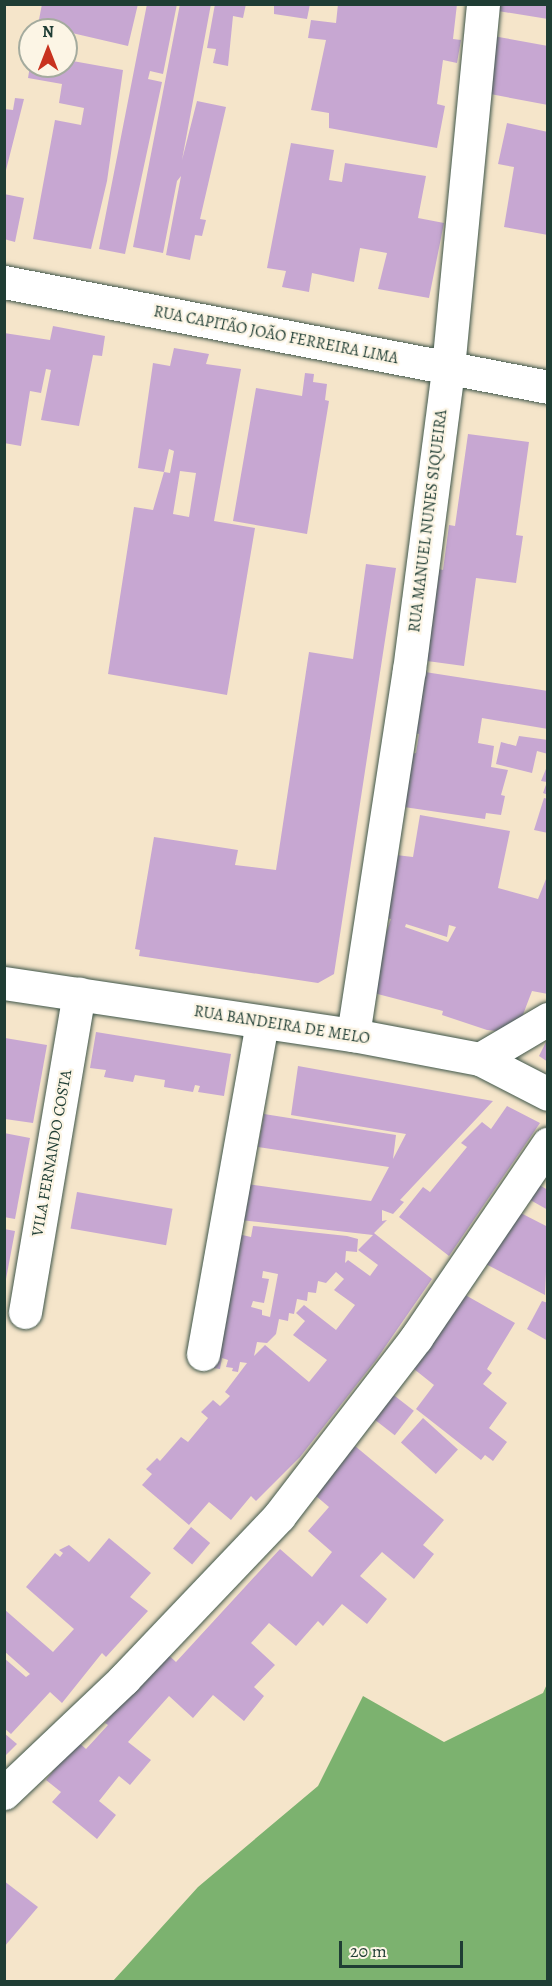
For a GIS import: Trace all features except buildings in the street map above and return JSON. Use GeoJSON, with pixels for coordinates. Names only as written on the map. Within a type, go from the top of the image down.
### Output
{"type":"FeatureCollection","features":[{"type":"Feature","properties":{"kind":"street","name":"RUA MANUEL NUNES SIQUEIRA"},"geometry":{"type":"LineString","coordinates":[[353,1035],[409,670],[448,368],[483,4]]}},
{"type":"Feature","properties":{"kind":"street","name":"RUA CAPITÃO JOÃO FERREIRA LIMA"},"geometry":{"type":"LineString","coordinates":[[4,282],[548,387]]}},
{"type":"Feature","properties":{"kind":"street","name":"RUA BANDEIRA DE MELO"},"geometry":{"type":"LineString","coordinates":[[4,983],[353,1035],[480,1059],[547,1094]]}},
{"type":"Feature","properties":{"kind":"street","name":"VILA FERNANDO COSTA"},"geometry":{"type":"LineString","coordinates":[[25,1312],[80,994]]}},
{"type":"Feature","properties":{"kind":"street"},"geometry":{"type":"LineString","coordinates":[[480,1059],[548,1019]]}},
{"type":"Feature","properties":{"kind":"street"},"geometry":{"type":"LineString","coordinates":[[203,1354],[262,1022]]}},
{"type":"Feature","properties":{"kind":"street"},"geometry":{"type":"LineString","coordinates":[[4,1793],[124,1679],[279,1516],[416,1338],[548,1144]]}},
{"type":"Feature","properties":{"kind":"green space"},"geometry":{"type":"Polygon","coordinates":[[[547,1684],[547,1981],[113,1981],[198,1887],[318,1786],[363,1696],[444,1742],[543,1693],[547,1684]]]}}]}
